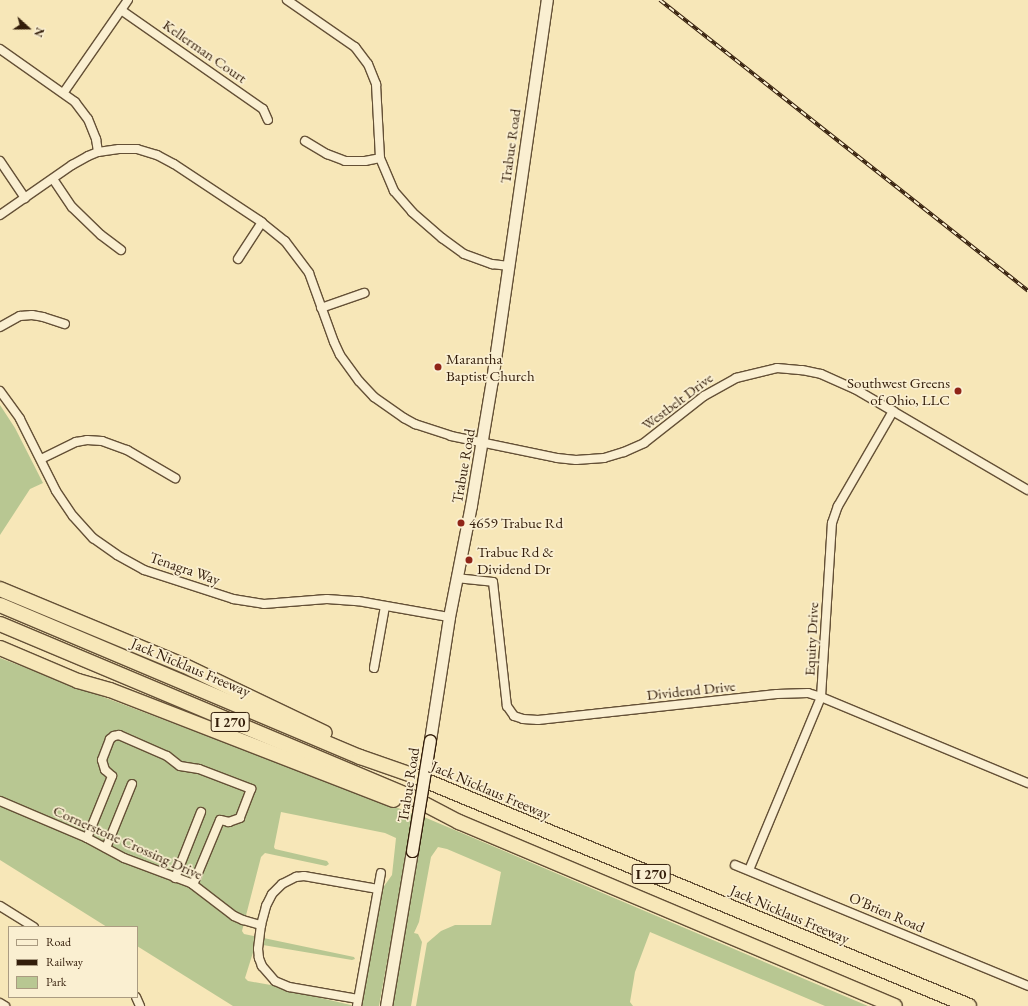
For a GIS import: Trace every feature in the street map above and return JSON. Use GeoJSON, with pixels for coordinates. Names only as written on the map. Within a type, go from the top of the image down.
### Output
{"type":"FeatureCollection","features":[{"type":"Feature","properties":{"kind":"highway"},"geometry":{"type":"LineString","coordinates":[[0,578],[52,610]]}},
{"type":"Feature","properties":{"kind":"highway"},"geometry":{"type":"LineString","coordinates":[[0,589],[183,665],[412,775]]}},
{"type":"Feature","properties":{"kind":"highway","name":"Jack Nicklaus Freeway"},"geometry":{"type":"LineString","coordinates":[[0,605],[360,757],[412,775],[969,1006]]}},
{"type":"Feature","properties":{"kind":"highway","name":"I 270"},"geometry":{"type":"LineString","coordinates":[[0,624],[413,798],[459,822],[895,1006]]}},
{"type":"Feature","properties":{"kind":"highway"},"geometry":{"type":"LineString","coordinates":[[0,638],[81,674],[110,690]]}},
{"type":"Feature","properties":{"kind":"highway"},"geometry":{"type":"LineString","coordinates":[[0,648],[78,680],[110,690],[409,806],[459,822]]}},
{"type":"Feature","properties":{"kind":"main road","name":"Trabue Road"},"geometry":{"type":"LineString","coordinates":[[386,1006],[449,617],[482,443],[547,0]]}},
{"type":"Feature","properties":{"kind":"street"},"geometry":{"type":"LineString","coordinates":[[64,92],[128,0]]}},
{"type":"Feature","properties":{"kind":"street"},"geometry":{"type":"LineString","coordinates":[[288,0],[355,47],[368,64],[376,84],[380,158],[394,191],[412,212],[442,238],[464,254],[492,264],[509,266]]}},
{"type":"Feature","properties":{"kind":"street","name":"Kellerman Court"},"geometry":{"type":"LineString","coordinates":[[121,10],[263,109],[268,120]]}},
{"type":"Feature","properties":{"kind":"street"},"geometry":{"type":"LineString","coordinates":[[0,49],[64,92],[75,102],[88,119],[96,139],[98,152]]}},
{"type":"Feature","properties":{"kind":"street"},"geometry":{"type":"LineString","coordinates":[[305,141],[327,154],[345,161],[365,161],[380,158]]}},
{"type":"Feature","properties":{"kind":"street","name":"Westbelt Drive"},"geometry":{"type":"LineString","coordinates":[[0,215],[72,165],[98,152],[119,149],[137,149],[157,155],[174,164],[262,222],[285,241],[309,273],[340,355],[358,381],[374,397],[415,424],[451,436],[482,443],[567,459],[596,459],[632,449],[652,438],[704,396],[723,383],[746,374],[776,368],[806,370],[821,374],[855,389],[1028,490]]}},
{"type":"Feature","properties":{"kind":"street"},"geometry":{"type":"LineString","coordinates":[[0,161],[25,198]]}},
{"type":"Feature","properties":{"kind":"street"},"geometry":{"type":"LineString","coordinates":[[53,178],[72,207],[101,235],[121,250]]}},
{"type":"Feature","properties":{"kind":"street"},"geometry":{"type":"LineString","coordinates":[[238,259],[262,222]]}},
{"type":"Feature","properties":{"kind":"street"},"geometry":{"type":"LineString","coordinates":[[321,308],[364,293]]}},
{"type":"Feature","properties":{"kind":"street"},"geometry":{"type":"LineString","coordinates":[[0,327],[20,316],[32,315],[64,324]]}},
{"type":"Feature","properties":{"kind":"street","name":"Tenagra Way"},"geometry":{"type":"LineString","coordinates":[[0,391],[20,419],[56,491],[73,516],[93,538],[117,555],[144,570],[233,599],[264,604],[328,599],[385,606],[449,617]]}},
{"type":"Feature","properties":{"kind":"street","name":"Equity Drive"},"geometry":{"type":"LineString","coordinates":[[750,870],[821,697],[832,523],[838,506],[893,411]]}},
{"type":"Feature","properties":{"kind":"street"},"geometry":{"type":"LineString","coordinates":[[41,459],[76,442],[87,440],[102,441],[127,450],[175,478]]}},
{"type":"Feature","properties":{"kind":"street","name":"Dividend Drive"},"geometry":{"type":"LineString","coordinates":[[456,578],[493,582],[507,706],[514,716],[523,719],[552,718],[778,694],[808,693],[821,697],[1028,783]]}},
{"type":"Feature","properties":{"kind":"street"},"geometry":{"type":"LineString","coordinates":[[374,668],[385,606]]}},
{"type":"Feature","properties":{"kind":"street"},"geometry":{"type":"LineString","coordinates":[[87,838],[112,776],[105,770],[102,760],[110,739],[114,736],[118,735],[167,756],[180,766],[199,768],[251,789],[240,818],[229,822],[220,820],[193,885]]}},
{"type":"Feature","properties":{"kind":"street"},"geometry":{"type":"LineString","coordinates":[[106,848],[132,784]]}},
{"type":"Feature","properties":{"kind":"street","name":"Cornerstone Crossing Drive"},"geometry":{"type":"LineString","coordinates":[[0,801],[87,838],[124,858],[193,885],[234,916],[261,925]]}},
{"type":"Feature","properties":{"kind":"street"},"geometry":{"type":"LineString","coordinates":[[175,878],[201,812]]}},
{"type":"Feature","properties":{"kind":"street","name":"O'Brien Road"},"geometry":{"type":"LineString","coordinates":[[735,865],[1028,986]]}},
{"type":"Feature","properties":{"kind":"street"},"geometry":{"type":"LineString","coordinates":[[378,889],[304,876],[296,877],[282,884],[272,894],[266,906],[261,925],[258,949],[259,958],[265,971],[275,981],[290,987],[358,1003],[381,873]]}},
{"type":"Feature","properties":{"kind":"street"},"geometry":{"type":"LineString","coordinates":[[0,906],[32,926]]}},
{"type":"Feature","properties":{"kind":"street"},"geometry":{"type":"LineString","coordinates":[[0,1003],[4,1006]]}},
{"type":"Feature","properties":{"kind":"green space"},"geometry":{"type":"Polygon","coordinates":[[[0,405],[15,428],[43,483],[30,489],[0,535],[0,405]]]}},
{"type":"Feature","properties":{"kind":"green space"},"geometry":{"type":"Polygon","coordinates":[[[0,658],[414,814],[379,1006],[362,1006],[382,889],[392,875],[396,838],[385,833],[281,812],[274,847],[275,849],[327,861],[329,864],[326,866],[265,853],[261,857],[242,931],[244,934],[354,957],[355,959],[352,960],[257,944],[255,946],[245,978],[248,981],[304,991],[308,995],[355,1006],[233,1006],[138,947],[138,926],[105,926],[0,860],[0,658]]]}},
{"type":"Feature","properties":{"kind":"green space"},"geometry":{"type":"Polygon","coordinates":[[[424,817],[868,1006],[825,1006],[650,932],[635,972],[630,1002],[633,1006],[416,1006],[427,943],[441,931],[455,925],[491,925],[501,872],[447,849],[438,847],[431,857],[419,922],[414,933],[418,934],[422,942],[411,1006],[393,1006],[424,817]]]}},
{"type":"Feature","properties":{"kind":"railway"},"geometry":{"type":"LineString","coordinates":[[660,0],[1028,291]]}},
{"type":"Feature","properties":{"kind":"place","name":"Marantha Baptist Church"},"geometry":{"type":"Point","coordinates":[438,367]}},
{"type":"Feature","properties":{"kind":"place","name":"Southwest Greens of Ohio, LLC"},"geometry":{"type":"Point","coordinates":[958,391]}},
{"type":"Feature","properties":{"kind":"place","name":"4659 Trabue Rd"},"geometry":{"type":"Point","coordinates":[461,523]}},
{"type":"Feature","properties":{"kind":"place","name":"Trabue Rd & Dividend Dr"},"geometry":{"type":"Point","coordinates":[469,560]}}]}
